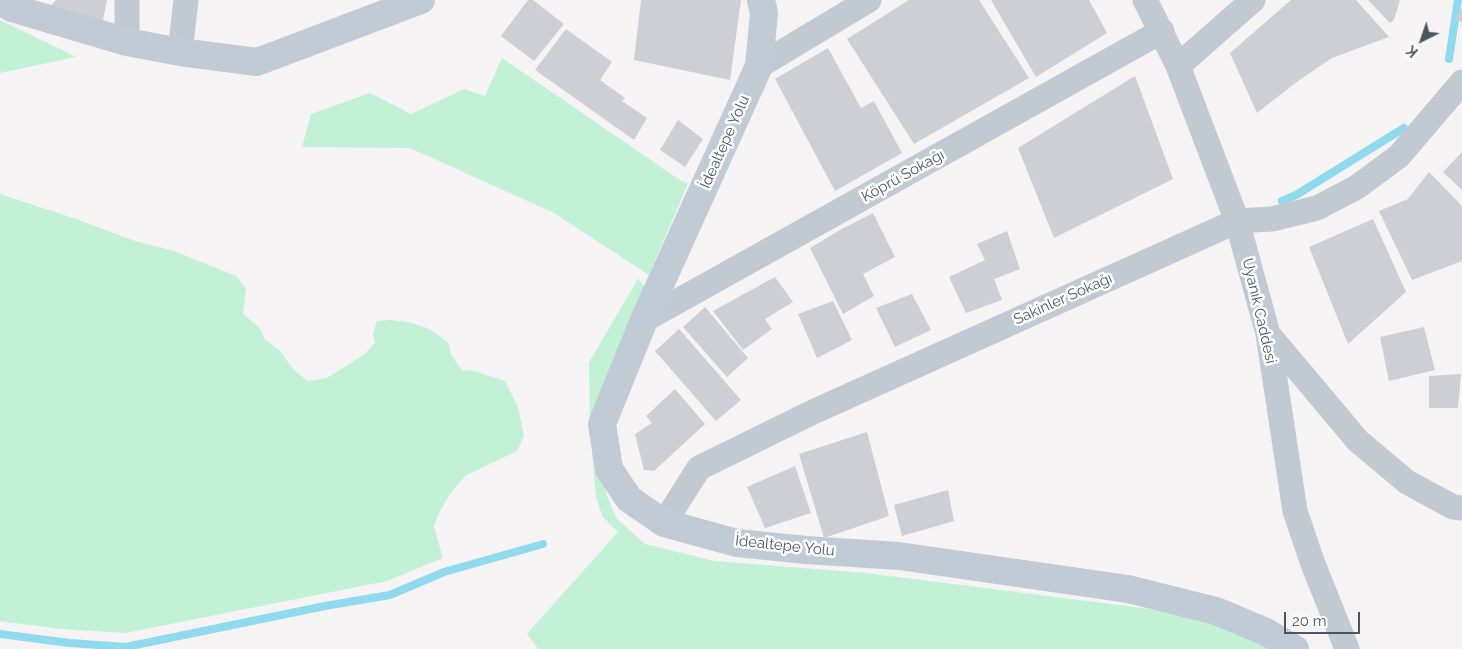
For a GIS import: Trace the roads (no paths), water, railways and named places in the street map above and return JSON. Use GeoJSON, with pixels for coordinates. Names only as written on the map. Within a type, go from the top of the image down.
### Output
{"type":"FeatureCollection","features":[{"type":"Feature","properties":{"kind":"main road"},"geometry":{"type":"LineString","coordinates":[[0,1],[12,8],[127,42],[180,52],[257,62],[421,0]]}},
{"type":"Feature","properties":{"kind":"main road","name":"İdealtepe Yolu"},"geometry":{"type":"LineString","coordinates":[[761,0],[764,13],[759,66],[644,320],[602,424],[609,469],[629,499],[664,522],[737,543],[899,556],[1128,589],[1216,611],[1266,632],[1295,649]]}},
{"type":"Feature","properties":{"kind":"street"},"geometry":{"type":"LineString","coordinates":[[127,0],[127,42]]}},
{"type":"Feature","properties":{"kind":"street"},"geometry":{"type":"LineString","coordinates":[[180,52],[186,0]]}},
{"type":"Feature","properties":{"kind":"street"},"geometry":{"type":"LineString","coordinates":[[759,66],[869,0]]}},
{"type":"Feature","properties":{"kind":"street","name":"Uyanık Caddesi"},"geometry":{"type":"LineString","coordinates":[[1146,0],[1178,66],[1237,221],[1268,334],[1295,511],[1313,564],[1348,643]]}},
{"type":"Feature","properties":{"kind":"street"},"geometry":{"type":"LineString","coordinates":[[1178,66],[1253,0]]}},
{"type":"Feature","properties":{"kind":"street","name":"Köprü Sokağı"},"geometry":{"type":"LineString","coordinates":[[644,320],[1162,31]]}},
{"type":"Feature","properties":{"kind":"street","name":"Sakinler Sokağı"},"geometry":{"type":"LineString","coordinates":[[664,522],[699,468],[813,412],[1237,221],[1272,219],[1317,208],[1357,187],[1399,156],[1462,82]]}},
{"type":"Feature","properties":{"kind":"street"},"geometry":{"type":"LineString","coordinates":[[1268,334],[1358,441],[1406,482],[1453,507],[1462,508]]}},
{"type":"Feature","properties":{"kind":"waterway"},"geometry":{"type":"LineString","coordinates":[[1449,59],[1458,0]]}},
{"type":"Feature","properties":{"kind":"waterway"},"geometry":{"type":"LineString","coordinates":[[1282,201],[1296,195],[1404,128]]}},
{"type":"Feature","properties":{"kind":"waterway"},"geometry":{"type":"LineString","coordinates":[[0,634],[70,643],[126,647],[325,606],[390,595],[444,572],[543,544]]}}]}
